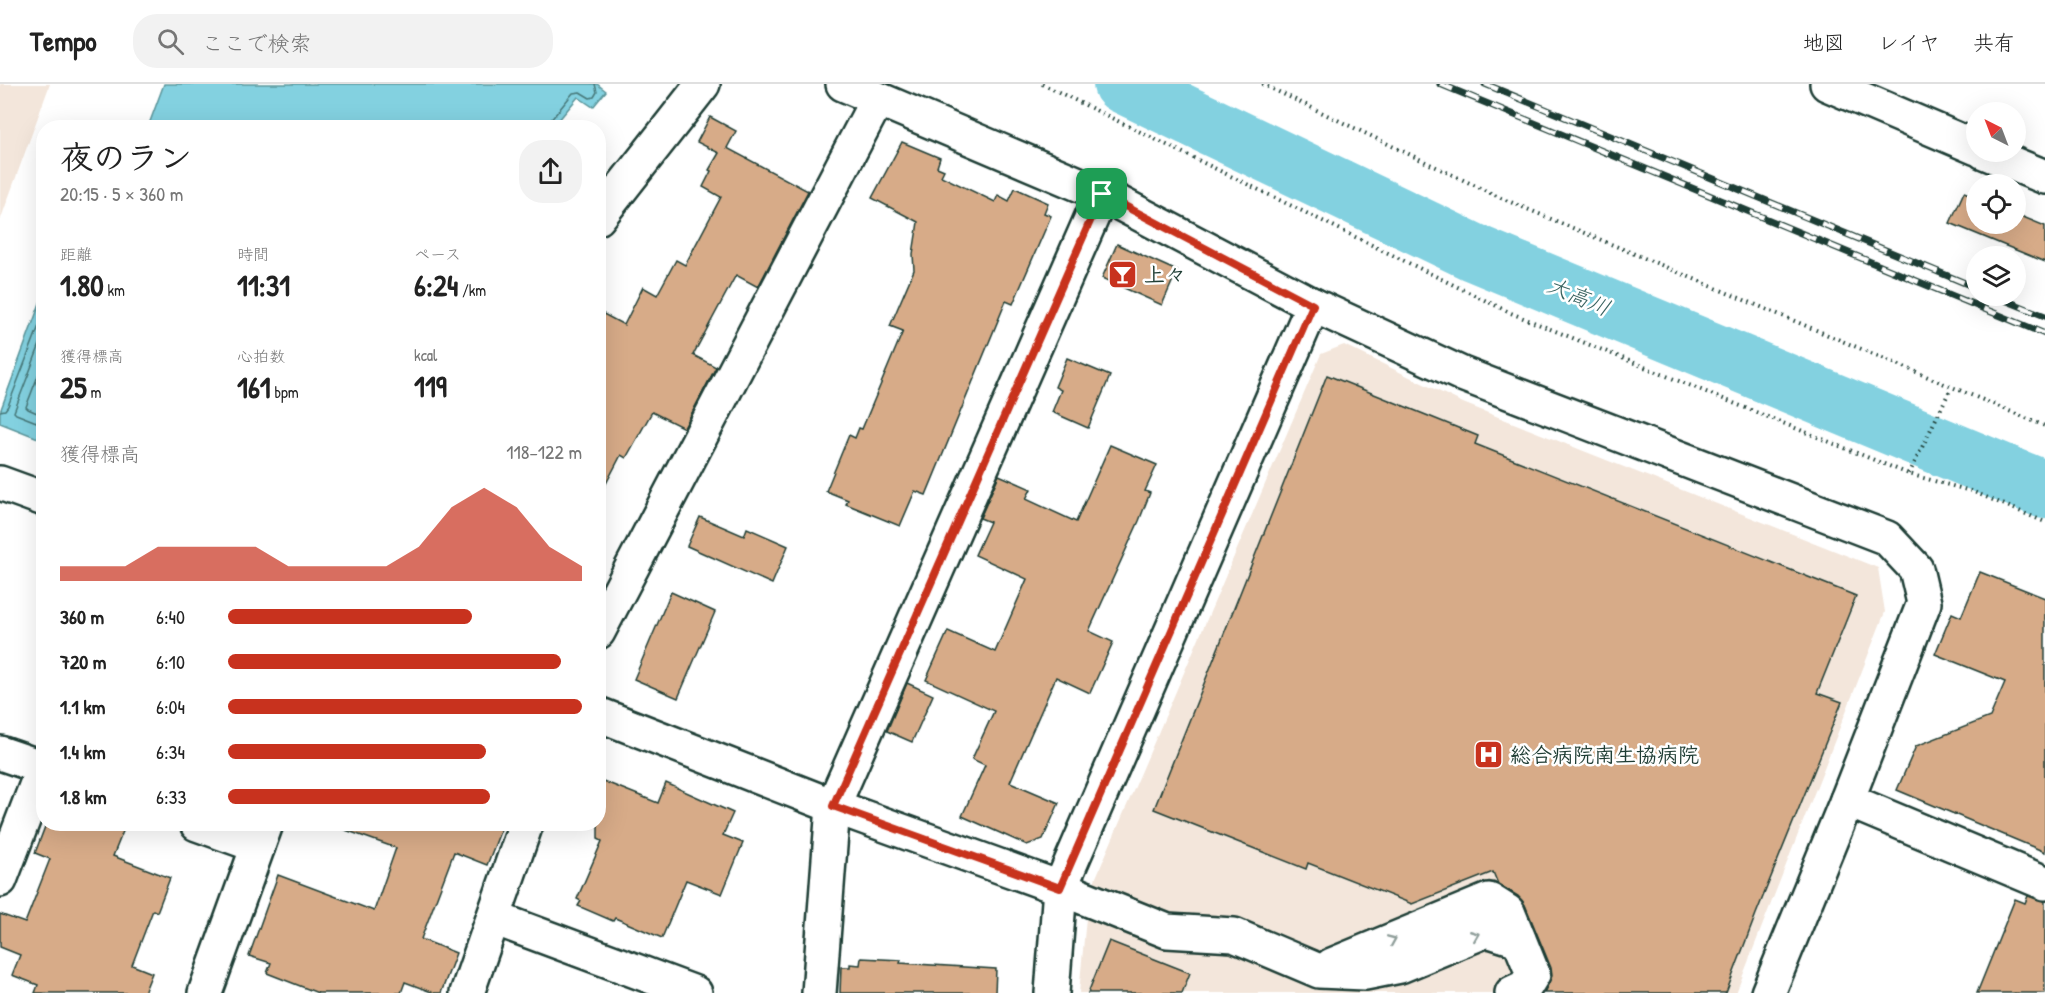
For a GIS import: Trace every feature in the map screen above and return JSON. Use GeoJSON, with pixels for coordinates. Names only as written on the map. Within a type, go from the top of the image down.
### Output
{"type":"FeatureCollection","features":[{"type":"Feature","properties":{"kind":"street"},"geometry":{"type":"LineString","coordinates":[[606,208],[703,84]]}},
{"type":"Feature","properties":{"kind":"street"},"geometry":{"type":"LineString","coordinates":[[843,84],[1102,194],[1313,305],[1462,374],[1887,538],[1916,569],[1924,603],[1768,993]]}},
{"type":"Feature","properties":{"kind":"street"},"geometry":{"type":"LineString","coordinates":[[1827,84],[1966,143]]}},
{"type":"Feature","properties":{"kind":"street"},"geometry":{"type":"LineString","coordinates":[[606,617],[877,100]]}},
{"type":"Feature","properties":{"kind":"street"},"geometry":{"type":"LineString","coordinates":[[2008,162],[2045,177]]}},
{"type":"Feature","properties":{"kind":"street"},"geometry":{"type":"LineString","coordinates":[[819,993],[833,806],[1102,194]]}},
{"type":"Feature","properties":{"kind":"street"},"geometry":{"type":"LineString","coordinates":[[1052,993],[1060,888],[1313,305]]}},
{"type":"Feature","properties":{"kind":"street"},"geometry":{"type":"LineString","coordinates":[[0,483],[36,496]]}},
{"type":"Feature","properties":{"kind":"street"},"geometry":{"type":"LineString","coordinates":[[606,717],[833,806],[1060,888],[1167,931],[1234,935],[1319,971],[1343,993]]}},
{"type":"Feature","properties":{"kind":"street"},"geometry":{"type":"LineString","coordinates":[[0,753],[36,766]]}},
{"type":"Feature","properties":{"kind":"street"},"geometry":{"type":"LineString","coordinates":[[0,880],[36,786]]}},
{"type":"Feature","properties":{"kind":"street"},"geometry":{"type":"LineString","coordinates":[[1847,800],[2045,883]]}},
{"type":"Feature","properties":{"kind":"street"},"geometry":{"type":"LineString","coordinates":[[205,993],[262,835],[238,831]]}},
{"type":"Feature","properties":{"kind":"street"},"geometry":{"type":"LineString","coordinates":[[467,993],[524,831]]}},
{"type":"Feature","properties":{"kind":"street"},"geometry":{"type":"LineString","coordinates":[[1319,971],[1489,900],[1508,912],[1533,974],[1525,987],[1512,993]]}},
{"type":"Feature","properties":{"kind":"street"},"geometry":{"type":"LineString","coordinates":[[494,918],[650,985],[695,993]]}},
{"type":"Feature","properties":{"kind":"path"},"geometry":{"type":"LineString","coordinates":[[1042,84],[1511,314],[1909,474],[1974,492],[2045,522]]}},
{"type":"Feature","properties":{"kind":"path"},"geometry":{"type":"LineString","coordinates":[[1262,84],[1501,198],[2045,426]]}},
{"type":"Feature","properties":{"kind":"path"},"geometry":{"type":"LineString","coordinates":[[1909,474],[1951,387]]}},
{"type":"Feature","properties":{"kind":"shaded area"},"geometry":{"type":"Polygon","coordinates":[[[0,84],[50,84],[36,120],[0,221],[0,84]]]}},
{"type":"Feature","properties":{"kind":"shaded area","name":"総合病院南生協病院"},"geometry":{"type":"Polygon","coordinates":[[[1344,345],[1463,403],[1878,568],[1885,612],[1736,993],[1079,993],[1088,896],[1321,354],[1344,345]]]}},
{"type":"Feature","properties":{"kind":"water"},"geometry":{"type":"Polygon","coordinates":[[[164,84],[597,84],[606,91],[593,107],[578,97],[559,120],[151,120],[164,84]]]}},
{"type":"Feature","properties":{"kind":"water"},"geometry":{"type":"Polygon","coordinates":[[[36,314],[36,437],[0,423],[0,412],[36,314]]]}},
{"type":"Feature","properties":{"kind":"building"},"geometry":{"type":"Polygon","coordinates":[[[710,117],[736,131],[727,148],[808,191],[758,287],[736,275],[693,355],[716,367],[684,428],[652,412],[626,458],[621,455],[606,484],[606,315],[624,325],[643,287],[657,295],[676,260],[685,265],[721,197],[703,187],[711,171],[709,170],[719,153],[697,142],[710,117]]]}},
{"type":"Feature","properties":{"kind":"building"},"geometry":{"type":"Polygon","coordinates":[[[902,142],[940,158],[937,167],[944,170],[941,176],[995,202],[998,195],[1009,201],[1015,188],[1048,203],[1044,213],[1051,216],[1013,304],[1006,301],[926,495],[915,491],[900,526],[846,504],[848,500],[826,491],[849,435],[855,438],[859,428],[862,429],[903,331],[890,326],[914,270],[913,254],[918,222],[872,198],[902,142]]]}},
{"type":"Feature","properties":{"kind":"building"},"geometry":{"type":"Polygon","coordinates":[[[1964,192],[1966,193],[1966,230],[1950,223],[1964,192]]]}},
{"type":"Feature","properties":{"kind":"building"},"geometry":{"type":"Polygon","coordinates":[[[2026,218],[2045,226],[2045,262],[2026,254],[2026,246],[2006,246],[1977,234],[2026,234],[2026,218]]]}},
{"type":"Feature","properties":{"kind":"building"},"geometry":{"type":"Polygon","coordinates":[[[1117,244],[1177,271],[1162,305],[1102,278],[1117,244]]]}},
{"type":"Feature","properties":{"kind":"building"},"geometry":{"type":"Polygon","coordinates":[[[1067,358],[1110,376],[1088,428],[1052,412],[1061,390],[1055,387],[1067,358]]]}},
{"type":"Feature","properties":{"kind":"building","name":"総合病院南生協病院"},"geometry":{"type":"Polygon","coordinates":[[[1327,375],[1478,436],[1475,444],[1856,596],[1817,693],[1842,702],[1726,993],[1544,993],[1552,976],[1551,968],[1525,905],[1518,896],[1498,884],[1493,872],[1412,904],[1308,863],[1306,869],[1154,809],[1327,375]]]}},
{"type":"Feature","properties":{"kind":"building"},"geometry":{"type":"Polygon","coordinates":[[[1110,445],[1157,465],[1145,491],[1150,493],[1139,521],[1089,631],[1113,642],[1090,693],[1056,677],[1010,782],[1059,803],[1043,839],[1027,845],[962,816],[985,765],[972,759],[994,711],[926,680],[948,631],[995,652],[1027,579],[975,555],[990,522],[980,518],[999,475],[1031,489],[1026,499],[1076,522],[1110,445]]]}},
{"type":"Feature","properties":{"kind":"building"},"geometry":{"type":"Polygon","coordinates":[[[700,517],[744,536],[747,528],[788,546],[772,584],[687,546],[700,517]]]}},
{"type":"Feature","properties":{"kind":"building"},"geometry":{"type":"Polygon","coordinates":[[[1980,572],[2045,598],[2045,852],[1897,790],[1916,746],[1990,717],[2005,682],[1935,654],[1952,613],[1961,617],[1980,572]]]}},
{"type":"Feature","properties":{"kind":"building"},"geometry":{"type":"Polygon","coordinates":[[[671,592],[715,612],[678,698],[634,679],[671,592]]]}},
{"type":"Feature","properties":{"kind":"building"},"geometry":{"type":"Polygon","coordinates":[[[907,683],[933,695],[912,742],[887,731],[907,683]]]}},
{"type":"Feature","properties":{"kind":"building"},"geometry":{"type":"Polygon","coordinates":[[[606,782],[658,803],[666,783],[733,813],[723,835],[743,843],[722,894],[686,880],[662,938],[615,918],[613,921],[578,906],[581,901],[577,899],[602,841],[598,839],[598,831],[606,831],[606,782]]]}},
{"type":"Feature","properties":{"kind":"building"},"geometry":{"type":"Polygon","coordinates":[[[43,831],[123,831],[113,856],[170,878],[157,912],[153,910],[132,965],[152,973],[144,993],[35,993],[38,985],[12,975],[20,955],[0,947],[0,914],[25,923],[50,859],[35,853],[43,831]]]}},
{"type":"Feature","properties":{"kind":"building"},"geometry":{"type":"Polygon","coordinates":[[[348,831],[500,831],[487,865],[454,852],[421,939],[456,953],[441,993],[434,993],[405,982],[401,993],[318,993],[267,973],[271,963],[249,956],[278,875],[374,911],[396,848],[348,831]]]}},
{"type":"Feature","properties":{"kind":"building"},"geometry":{"type":"Polygon","coordinates":[[[2028,896],[2045,901],[2045,993],[1977,993],[2015,899],[2025,903],[2028,896]]]}},
{"type":"Feature","properties":{"kind":"building"},"geometry":{"type":"Polygon","coordinates":[[[1109,941],[1190,973],[1182,993],[1088,993],[1109,941]]]}},
{"type":"Feature","properties":{"kind":"building"},"geometry":{"type":"Polygon","coordinates":[[[861,958],[901,960],[900,963],[996,969],[995,993],[840,993],[841,967],[850,967],[850,964],[860,965],[861,958]]]}},
{"type":"Feature","properties":{"kind":"waterway","name":"大高川"},"geometry":{"type":"LineString","coordinates":[[1122,84],[1475,253],[2045,490]]}},
{"type":"Feature","properties":{"kind":"railway"},"geometry":{"type":"LineString","coordinates":[[1440,84],[2045,334]]}},
{"type":"Feature","properties":{"kind":"railway"},"geometry":{"type":"LineString","coordinates":[[1485,84],[1966,283]]}},
{"type":"Feature","properties":{"kind":"railway"},"geometry":{"type":"LineString","coordinates":[[2020,306],[2045,316]]}},
{"type":"Feature","properties":{"kind":"place","name":"上々"},"geometry":{"type":"Point","coordinates":[1123,274]}},
{"type":"Feature","properties":{"kind":"place","name":"総合病院南生協病院"},"geometry":{"type":"Point","coordinates":[1489,754]}},
{"type":"Feature","properties":{"kind":"route"},"geometry":{"type":"LineString","coordinates":[[1102,194],[1313,305],[1060,888],[833,806],[1102,194]]}}]}
